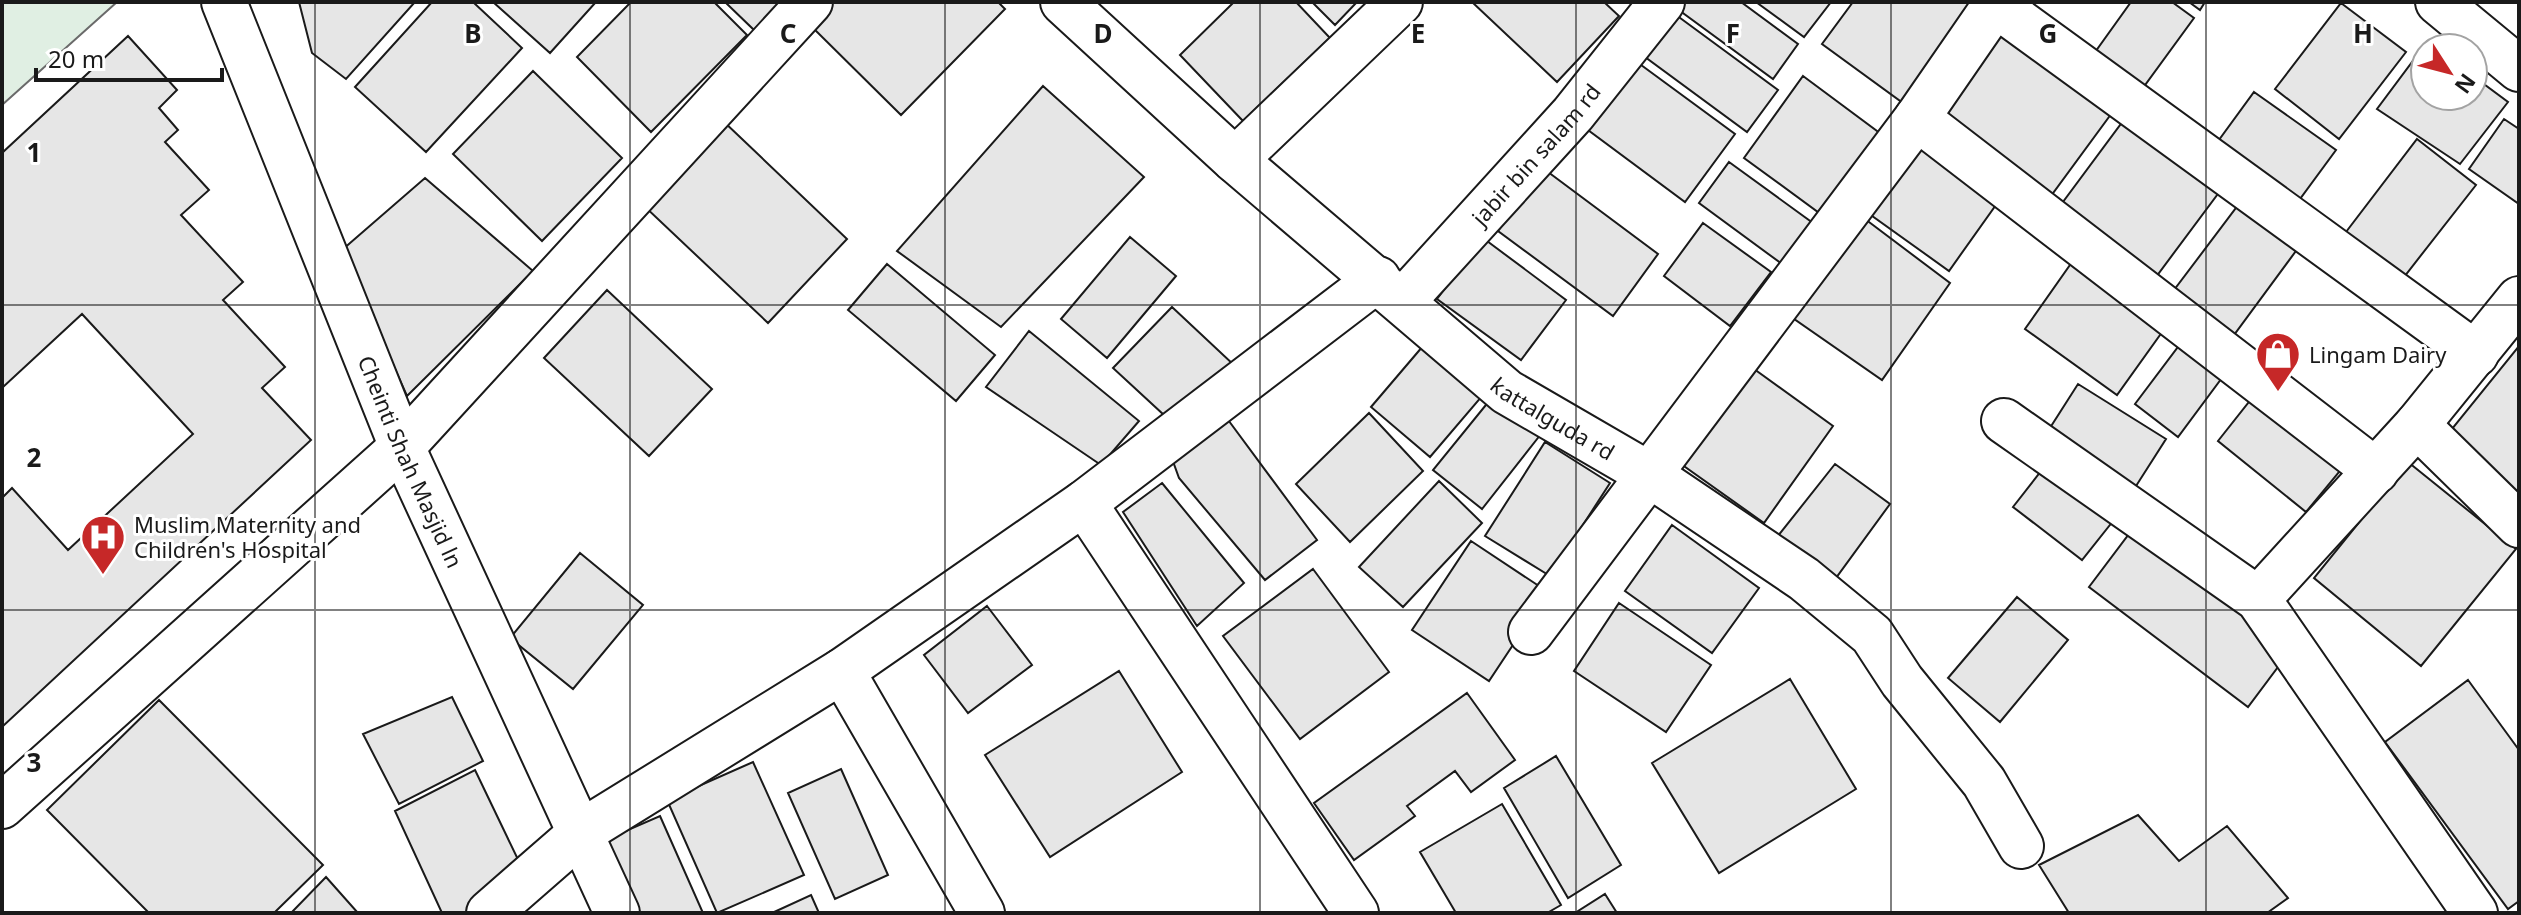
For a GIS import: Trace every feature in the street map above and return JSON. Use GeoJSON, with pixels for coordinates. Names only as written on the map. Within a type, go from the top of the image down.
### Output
{"type":"FeatureCollection","features":[{"type":"Feature","properties":{"kind":"street","name":"Cheinti Shah Masjid ln"},"geometry":{"type":"LineString","coordinates":[[224,2],[402,447],[583,831],[617,913]]}},
{"type":"Feature","properties":{"kind":"street"},"geometry":{"type":"LineString","coordinates":[[2,806],[402,447],[810,2]]}},
{"type":"Feature","properties":{"kind":"street","name":"kattalguda rd"},"geometry":{"type":"LineString","coordinates":[[1063,2],[1235,160],[1507,392],[1650,475],[1804,579],[1872,635],[1902,681],[1984,782],[2021,846]]}},
{"type":"Feature","properties":{"kind":"street"},"geometry":{"type":"LineString","coordinates":[[1235,160],[1400,2]]}},
{"type":"Feature","properties":{"kind":"street","name":"jabir bin salam rd"},"geometry":{"type":"LineString","coordinates":[[489,913],[583,831],[842,671],[1390,290],[1573,114],[1662,2]]}},
{"type":"Feature","properties":{"kind":"street"},"geometry":{"type":"LineString","coordinates":[[2438,2],[2519,69]]}},
{"type":"Feature","properties":{"kind":"street"},"geometry":{"type":"LineString","coordinates":[[1531,632],[1917,118],[1994,3],[2476,354]]}},
{"type":"Feature","properties":{"kind":"street"},"geometry":{"type":"LineString","coordinates":[[1917,118],[2376,471]]}},
{"type":"Feature","properties":{"kind":"street"},"geometry":{"type":"LineString","coordinates":[[2258,599],[2417,425],[2519,299]]}},
{"type":"Feature","properties":{"kind":"street"},"geometry":{"type":"LineString","coordinates":[[2004,421],[2258,599],[2475,913]]}},
{"type":"Feature","properties":{"kind":"street"},"geometry":{"type":"LineString","coordinates":[[2417,425],[2519,525]]}},
{"type":"Feature","properties":{"kind":"street"},"geometry":{"type":"LineString","coordinates":[[1084,503],[1356,913]]}},
{"type":"Feature","properties":{"kind":"street"},"geometry":{"type":"LineString","coordinates":[[842,671],[982,913]]}},
{"type":"Feature","properties":{"kind":"green space"},"geometry":{"type":"Polygon","coordinates":[[[2,2],[117,2],[2,105],[2,2]]]}},
{"type":"Feature","properties":{"kind":"building"},"geometry":{"type":"Polygon","coordinates":[[[299,2],[415,2],[346,79],[312,53],[299,2]]]}},
{"type":"Feature","properties":{"kind":"building"},"geometry":{"type":"Polygon","coordinates":[[[432,2],[473,2],[522,48],[426,152],[355,87],[432,2]]]}},
{"type":"Feature","properties":{"kind":"building"},"geometry":{"type":"Polygon","coordinates":[[[493,2],[596,2],[550,53],[493,2]]]}},
{"type":"Feature","properties":{"kind":"building"},"geometry":{"type":"Polygon","coordinates":[[[631,2],[714,2],[747,35],[651,132],[577,57],[631,2]]]}},
{"type":"Feature","properties":{"kind":"building"},"geometry":{"type":"Polygon","coordinates":[[[725,2],[781,2],[754,30],[725,2]]]}},
{"type":"Feature","properties":{"kind":"building"},"geometry":{"type":"Polygon","coordinates":[[[827,2],[998,2],[1005,9],[901,115],[807,22],[827,2]]]}},
{"type":"Feature","properties":{"kind":"building"},"geometry":{"type":"Polygon","coordinates":[[[1234,2],[1296,2],[1330,38],[1243,121],[1180,55],[1234,2]]]}},
{"type":"Feature","properties":{"kind":"building"},"geometry":{"type":"Polygon","coordinates":[[[1312,2],[1357,2],[1335,25],[1312,2]]]}},
{"type":"Feature","properties":{"kind":"building"},"geometry":{"type":"Polygon","coordinates":[[[1472,2],[1604,2],[1619,16],[1557,82],[1472,2]]]}},
{"type":"Feature","properties":{"kind":"building"},"geometry":{"type":"Polygon","coordinates":[[[1674,2],[1741,2],[1798,44],[1773,79],[1672,5],[1674,2]]]}},
{"type":"Feature","properties":{"kind":"building"},"geometry":{"type":"Polygon","coordinates":[[[1756,2],[1831,2],[1804,37],[1756,2]]]}},
{"type":"Feature","properties":{"kind":"building"},"geometry":{"type":"Polygon","coordinates":[[[1853,2],[1977,2],[1903,103],[1822,44],[1853,2]]]}},
{"type":"Feature","properties":{"kind":"building"},"geometry":{"type":"Polygon","coordinates":[[[2131,2],[2172,2],[2194,18],[2137,96],[2088,62],[2131,2]]]}},
{"type":"Feature","properties":{"kind":"building"},"geometry":{"type":"Polygon","coordinates":[[[2189,2],[2205,2],[2200,10],[2189,2]]]}},
{"type":"Feature","properties":{"kind":"building"},"geometry":{"type":"Polygon","coordinates":[[[2341,3],[2406,52],[2339,139],[2275,89],[2341,3]]]}},
{"type":"Feature","properties":{"kind":"building"},"geometry":{"type":"Polygon","coordinates":[[[1672,12],[1778,90],[1747,132],[1641,54],[1672,12]]]}},
{"type":"Feature","properties":{"kind":"building"},"geometry":{"type":"Polygon","coordinates":[[[2004,23],[2117,106],[2045,204],[1932,120],[2004,23]]]}},
{"type":"Feature","properties":{"kind":"building"},"geometry":{"type":"Polygon","coordinates":[[[128,36],[177,90],[159,108],[178,130],[165,142],[209,190],[181,215],[243,282],[223,300],[285,367],[262,388],[311,440],[2,727],[2,498],[12,488],[68,550],[193,434],[82,314],[2,388],[2,153],[128,36]]]}},
{"type":"Feature","properties":{"kind":"building"},"geometry":{"type":"Polygon","coordinates":[[[1637,62],[1735,134],[1685,202],[1588,130],[1637,62]]]}},
{"type":"Feature","properties":{"kind":"building"},"geometry":{"type":"Polygon","coordinates":[[[2409,66],[2409,112],[2489,112],[2489,88],[2508,102],[2460,164],[2377,109],[2409,66]]]}},
{"type":"Feature","properties":{"kind":"building"},"geometry":{"type":"Polygon","coordinates":[[[533,71],[622,158],[542,241],[453,154],[533,71]]]}},
{"type":"Feature","properties":{"kind":"building"},"geometry":{"type":"Polygon","coordinates":[[[1803,76],[1881,134],[1822,215],[1744,158],[1803,76]]]}},
{"type":"Feature","properties":{"kind":"building"},"geometry":{"type":"Polygon","coordinates":[[[1043,86],[1144,177],[1001,327],[897,251],[1043,86]]]}},
{"type":"Feature","properties":{"kind":"building"},"geometry":{"type":"Polygon","coordinates":[[[2254,92],[2336,150],[2297,203],[2216,144],[2254,92]]]}},
{"type":"Feature","properties":{"kind":"building"},"geometry":{"type":"Polygon","coordinates":[[[2132,109],[2229,179],[2153,281],[2057,210],[2132,109]]]}},
{"type":"Feature","properties":{"kind":"building"},"geometry":{"type":"Polygon","coordinates":[[[721,119],[847,239],[768,323],[642,204],[721,119]]]}},
{"type":"Feature","properties":{"kind":"building"},"geometry":{"type":"Polygon","coordinates":[[[2504,119],[2519,129],[2519,204],[2469,169],[2504,119]]]}},
{"type":"Feature","properties":{"kind":"building"},"geometry":{"type":"Polygon","coordinates":[[[1921,138],[2003,195],[1949,271],[1868,213],[1921,138]]]}},
{"type":"Feature","properties":{"kind":"building"},"geometry":{"type":"Polygon","coordinates":[[[2417,139],[2476,185],[2404,277],[2346,232],[2417,139]]]}},
{"type":"Feature","properties":{"kind":"building"},"geometry":{"type":"Polygon","coordinates":[[[1729,162],[1817,226],[1786,267],[1699,203],[1729,162]]]}},
{"type":"Feature","properties":{"kind":"building"},"geometry":{"type":"Polygon","coordinates":[[[1544,169],[1658,254],[1613,316],[1498,231],[1544,169]]]}},
{"type":"Feature","properties":{"kind":"building"},"geometry":{"type":"Polygon","coordinates":[[[425,178],[533,271],[407,396],[342,250],[425,178]]]}},
{"type":"Feature","properties":{"kind":"building"},"geometry":{"type":"Polygon","coordinates":[[[2248,192],[2307,236],[2231,339],[2171,294],[2248,192]]]}},
{"type":"Feature","properties":{"kind":"building"},"geometry":{"type":"Polygon","coordinates":[[[1865,219],[1950,283],[1882,380],[1787,314],[1865,219]]]}},
{"type":"Feature","properties":{"kind":"building"},"geometry":{"type":"Polygon","coordinates":[[[1703,223],[1771,272],[1730,326],[1664,276],[1703,223]]]}},
{"type":"Feature","properties":{"kind":"building"},"geometry":{"type":"Polygon","coordinates":[[[1130,237],[1176,276],[1107,358],[1061,319],[1130,237]]]}},
{"type":"Feature","properties":{"kind":"building"},"geometry":{"type":"Polygon","coordinates":[[[1483,238],[1566,300],[1521,360],[1437,299],[1483,238]]]}},
{"type":"Feature","properties":{"kind":"building"},"geometry":{"type":"Polygon","coordinates":[[[2077,255],[2170,321],[2117,395],[2025,329],[2077,255]]]}},
{"type":"Feature","properties":{"kind":"building"},"geometry":{"type":"Polygon","coordinates":[[[887,264],[995,355],[956,401],[848,310],[887,264]]]}},
{"type":"Feature","properties":{"kind":"building"},"geometry":{"type":"Polygon","coordinates":[[[607,290],[712,389],[649,456],[544,358],[607,290]]]}},
{"type":"Feature","properties":{"kind":"building"},"geometry":{"type":"Polygon","coordinates":[[[1172,307],[1235,366],[1177,427],[1113,368],[1172,307]]]}},
{"type":"Feature","properties":{"kind":"building"},"geometry":{"type":"Polygon","coordinates":[[[1029,331],[1139,421],[1101,465],[986,387],[1029,331]]]}},
{"type":"Feature","properties":{"kind":"building"},"geometry":{"type":"Polygon","coordinates":[[[2187,335],[2230,367],[2178,437],[2135,404],[2187,335]]]}},
{"type":"Feature","properties":{"kind":"building"},"geometry":{"type":"Polygon","coordinates":[[[1423,346],[1483,395],[1430,457],[1371,407],[1423,346]]]}},
{"type":"Feature","properties":{"kind":"building"},"geometry":{"type":"Polygon","coordinates":[[[2519,346],[2519,493],[2447,435],[2519,346]]]}},
{"type":"Feature","properties":{"kind":"building"},"geometry":{"type":"Polygon","coordinates":[[[1743,361],[1833,426],[1764,523],[1674,459],[1743,361]]]}},
{"type":"Feature","properties":{"kind":"building"},"geometry":{"type":"Polygon","coordinates":[[[2078,384],[2166,439],[2129,497],[2041,442],[2078,384]]]}},
{"type":"Feature","properties":{"kind":"building"},"geometry":{"type":"Polygon","coordinates":[[[2260,388],[2349,460],[2306,512],[2218,441],[2260,388]]]}},
{"type":"Feature","properties":{"kind":"building"},"geometry":{"type":"Polygon","coordinates":[[[1494,395],[1541,434],[1482,509],[1433,470],[1494,395]]]}},
{"type":"Feature","properties":{"kind":"building"},"geometry":{"type":"Polygon","coordinates":[[[1223,413],[1317,540],[1265,580],[1179,478],[1170,453],[1223,413]]]}},
{"type":"Feature","properties":{"kind":"building"},"geometry":{"type":"Polygon","coordinates":[[[1369,413],[1423,471],[1350,542],[1296,484],[1369,413]]]}},
{"type":"Feature","properties":{"kind":"building"},"geometry":{"type":"Polygon","coordinates":[[[1545,442],[1610,483],[1550,576],[1485,536],[1545,442]]]}},
{"type":"Feature","properties":{"kind":"building"},"geometry":{"type":"Polygon","coordinates":[[[2052,457],[2121,511],[2082,560],[2013,507],[2052,457]]]}},
{"type":"Feature","properties":{"kind":"building"},"geometry":{"type":"Polygon","coordinates":[[[2408,462],[2516,549],[2421,666],[2314,578],[2408,462]]]}},
{"type":"Feature","properties":{"kind":"building"},"geometry":{"type":"Polygon","coordinates":[[[1835,464],[1890,504],[1833,582],[1774,541],[1835,464]]]}},
{"type":"Feature","properties":{"kind":"building"},"geometry":{"type":"Polygon","coordinates":[[[1439,481],[1482,523],[1403,607],[1359,567],[1439,481]]]}},
{"type":"Feature","properties":{"kind":"building"},"geometry":{"type":"Polygon","coordinates":[[[1162,483],[1244,583],[1197,626],[1123,512],[1162,483]]]}},
{"type":"Feature","properties":{"kind":"building"},"geometry":{"type":"Polygon","coordinates":[[[1672,525],[1759,588],[1712,653],[1625,591],[1672,525]]]}},
{"type":"Feature","properties":{"kind":"building"},"geometry":{"type":"Polygon","coordinates":[[[2132,530],[2290,651],[2248,707],[2089,587],[2132,530]]]}},
{"type":"Feature","properties":{"kind":"building"},"geometry":{"type":"Polygon","coordinates":[[[1471,541],[1548,592],[1489,681],[1412,630],[1471,541]]]}},
{"type":"Feature","properties":{"kind":"building"},"geometry":{"type":"Polygon","coordinates":[[[580,553],[643,605],[573,689],[510,638],[580,553]]]}},
{"type":"Feature","properties":{"kind":"building"},"geometry":{"type":"Polygon","coordinates":[[[1313,569],[1389,672],[1300,739],[1223,636],[1313,569]]]}},
{"type":"Feature","properties":{"kind":"building"},"geometry":{"type":"Polygon","coordinates":[[[2017,597],[2068,640],[2000,722],[1948,678],[2017,597]]]}},
{"type":"Feature","properties":{"kind":"building"},"geometry":{"type":"Polygon","coordinates":[[[1619,603],[1711,665],[1666,732],[1574,671],[1619,603]]]}},
{"type":"Feature","properties":{"kind":"building"},"geometry":{"type":"Polygon","coordinates":[[[987,606],[1032,665],[968,713],[924,655],[987,606]]]}},
{"type":"Feature","properties":{"kind":"building"},"geometry":{"type":"Polygon","coordinates":[[[1119,671],[1182,772],[1050,857],[985,755],[1119,671]]]}},
{"type":"Feature","properties":{"kind":"building"},"geometry":{"type":"Polygon","coordinates":[[[1790,679],[1856,789],[1719,873],[1652,763],[1790,679]]]}},
{"type":"Feature","properties":{"kind":"building"},"geometry":{"type":"Polygon","coordinates":[[[2468,680],[2519,750],[2519,901],[2508,909],[2385,742],[2468,680]]]}},
{"type":"Feature","properties":{"kind":"building"},"geometry":{"type":"Polygon","coordinates":[[[1467,693],[1515,760],[1471,792],[1455,771],[1407,806],[1415,816],[1354,860],[1314,803],[1467,693]]]}},
{"type":"Feature","properties":{"kind":"building"},"geometry":{"type":"Polygon","coordinates":[[[452,697],[483,761],[399,804],[363,734],[452,697]]]}},
{"type":"Feature","properties":{"kind":"building"},"geometry":{"type":"Polygon","coordinates":[[[159,700],[323,865],[274,913],[149,913],[47,810],[159,700]]]}},
{"type":"Feature","properties":{"kind":"building"},"geometry":{"type":"Polygon","coordinates":[[[1556,756],[1621,865],[1568,898],[1504,788],[1556,756]]]}},
{"type":"Feature","properties":{"kind":"building"},"geometry":{"type":"Polygon","coordinates":[[[753,762],[804,875],[717,913],[667,800],[753,762]]]}},
{"type":"Feature","properties":{"kind":"building"},"geometry":{"type":"Polygon","coordinates":[[[841,769],[888,875],[835,899],[788,793],[841,769]]]}},
{"type":"Feature","properties":{"kind":"building"},"geometry":{"type":"Polygon","coordinates":[[[475,770],[524,872],[468,913],[442,913],[395,811],[475,770]]]}},
{"type":"Feature","properties":{"kind":"building"},"geometry":{"type":"Polygon","coordinates":[[[1502,804],[1561,905],[1547,913],[1456,913],[1420,852],[1502,804]]]}},
{"type":"Feature","properties":{"kind":"building"},"geometry":{"type":"Polygon","coordinates":[[[2138,815],[2179,861],[2227,826],[2288,898],[2267,913],[2069,913],[2039,865],[2138,815]]]}},
{"type":"Feature","properties":{"kind":"building"},"geometry":{"type":"Polygon","coordinates":[[[660,816],[703,913],[639,913],[607,839],[660,816]]]}},
{"type":"Feature","properties":{"kind":"building"},"geometry":{"type":"Polygon","coordinates":[[[326,877],[358,913],[291,913],[326,877]]]}},
{"type":"Feature","properties":{"kind":"building"},"geometry":{"type":"Polygon","coordinates":[[[1605,894],[1617,913],[1575,913],[1605,894]]]}},
{"type":"Feature","properties":{"kind":"building"},"geometry":{"type":"Polygon","coordinates":[[[811,895],[819,913],[772,913],[811,895]]]}},
{"type":"Feature","properties":{"kind":"place","name":"Lingam Dairy"},"geometry":{"type":"Point","coordinates":[2278,393]}},
{"type":"Feature","properties":{"kind":"place","name":"Muslim Maternity and Children's Hospital"},"geometry":{"type":"Point","coordinates":[103,576]}}]}
